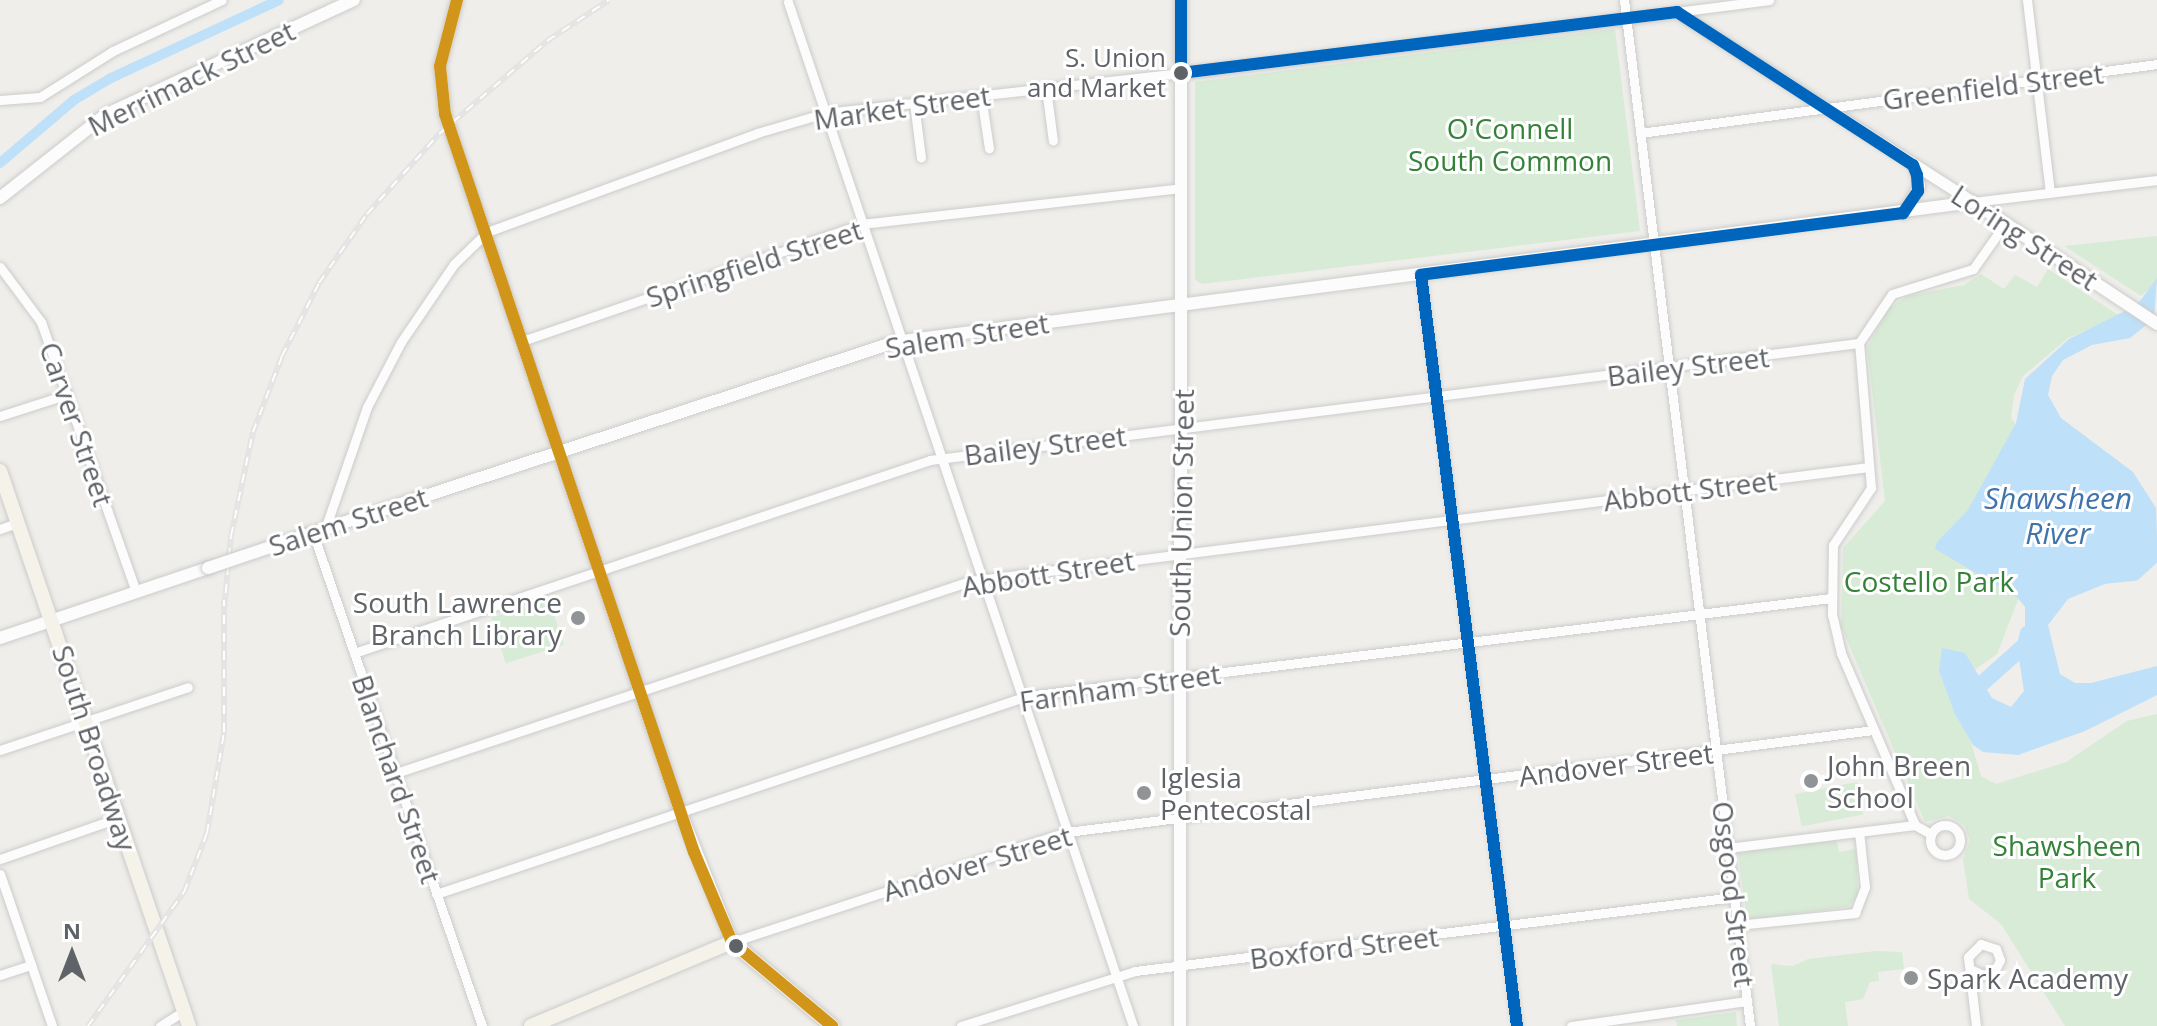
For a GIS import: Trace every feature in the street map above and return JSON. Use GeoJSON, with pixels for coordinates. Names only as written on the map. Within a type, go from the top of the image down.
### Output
{"type":"FeatureCollection","features":[{"type":"Feature","properties":{"kind":"main road","name":"Merrimack Street"},"geometry":{"type":"LineString","coordinates":[[0,198],[45,158],[105,115],[354,0]]}},
{"type":"Feature","properties":{"kind":"main road"},"geometry":{"type":"LineString","coordinates":[[457,0],[445,37],[440,82],[445,114],[680,811],[732,942],[832,1026]]}},
{"type":"Feature","properties":{"kind":"main road","name":"South Union Street"},"geometry":{"type":"LineString","coordinates":[[1180,1026],[1182,816],[1178,679],[1183,427],[1181,0]]}},
{"type":"Feature","properties":{"kind":"main road","name":"Salem Street"},"geometry":{"type":"LineString","coordinates":[[0,638],[901,341],[1653,246],[1664,240],[1973,202]]}},
{"type":"Feature","properties":{"kind":"main road","name":"Loring Street"},"geometry":{"type":"LineString","coordinates":[[1973,202],[2156,323]]}},
{"type":"Feature","properties":{"kind":"main road","name":"South Broadway"},"geometry":{"type":"LineString","coordinates":[[0,471],[189,1026]]}},
{"type":"Feature","properties":{"kind":"main road","name":"Andover Street"},"geometry":{"type":"LineString","coordinates":[[531,1026],[732,942]]}},
{"type":"Feature","properties":{"kind":"street"},"geometry":{"type":"LineString","coordinates":[[0,100],[40,97],[113,51],[222,0]]}},
{"type":"Feature","properties":{"kind":"street","name":"Osgood Street"},"geometry":{"type":"LineString","coordinates":[[1624,0],[1750,1026]]}},
{"type":"Feature","properties":{"kind":"street","name":"Market Street"},"geometry":{"type":"LineString","coordinates":[[315,532],[367,407],[401,342],[454,264],[487,232],[757,133],[825,113],[1181,73],[1769,0]]}},
{"type":"Feature","properties":{"kind":"street"},"geometry":{"type":"LineString","coordinates":[[2027,0],[2039,79],[2050,193]]}},
{"type":"Feature","properties":{"kind":"street"},"geometry":{"type":"LineString","coordinates":[[788,2],[1133,1026]]}},
{"type":"Feature","properties":{"kind":"street","name":"Loring Street"},"geometry":{"type":"LineString","coordinates":[[1677,12],[1973,202]]}},
{"type":"Feature","properties":{"kind":"street","name":"Greenfield Street"},"geometry":{"type":"LineString","coordinates":[[1640,133],[2157,64]]}},
{"type":"Feature","properties":{"kind":"street"},"geometry":{"type":"LineString","coordinates":[[1046,88],[1053,141]]}},
{"type":"Feature","properties":{"kind":"street"},"geometry":{"type":"LineString","coordinates":[[981,96],[989,148]]}},
{"type":"Feature","properties":{"kind":"street"},"geometry":{"type":"LineString","coordinates":[[914,103],[921,158]]}},
{"type":"Feature","properties":{"kind":"street"},"geometry":{"type":"LineString","coordinates":[[1903,213],[1919,185],[1913,165]]}},
{"type":"Feature","properties":{"kind":"street"},"geometry":{"type":"LineString","coordinates":[[1973,202],[2157,180]]}},
{"type":"Feature","properties":{"kind":"street","name":"Springfield Street"},"geometry":{"type":"LineString","coordinates":[[522,341],[861,224],[1181,188]]}},
{"type":"Feature","properties":{"kind":"street"},"geometry":{"type":"LineString","coordinates":[[1915,825],[1841,653],[1831,598],[1833,545],[1869,497],[1859,343],[1892,294],[1964,274],[1980,263],[2004,225]]}},
{"type":"Feature","properties":{"kind":"street","name":"Carver Street"},"geometry":{"type":"LineString","coordinates":[[0,267],[33,307],[68,394],[136,592]]}},
{"type":"Feature","properties":{"kind":"street"},"geometry":{"type":"LineString","coordinates":[[1421,275],[1517,1026]]}},
{"type":"Feature","properties":{"kind":"street","name":"Bailey Street"},"geometry":{"type":"LineString","coordinates":[[354,653],[942,458],[1859,343]]}},
{"type":"Feature","properties":{"kind":"street"},"geometry":{"type":"LineString","coordinates":[[0,416],[68,394]]}},
{"type":"Feature","properties":{"kind":"street","name":"Abbott Street"},"geometry":{"type":"LineString","coordinates":[[396,773],[980,579],[1869,467]]}},
{"type":"Feature","properties":{"kind":"street"},"geometry":{"type":"LineString","coordinates":[[0,529],[19,522]]}},
{"type":"Feature","properties":{"kind":"street","name":"Blanchard Street"},"geometry":{"type":"LineString","coordinates":[[315,532],[482,1026]]}},
{"type":"Feature","properties":{"kind":"street","name":"Farnham Street"},"geometry":{"type":"LineString","coordinates":[[436,894],[1023,697],[1831,598]]}},
{"type":"Feature","properties":{"kind":"street"},"geometry":{"type":"LineString","coordinates":[[0,750],[188,687]]}},
{"type":"Feature","properties":{"kind":"street","name":"Andover Street"},"geometry":{"type":"LineString","coordinates":[[732,942],[1067,832],[1873,730]]}},
{"type":"Feature","properties":{"kind":"street"},"geometry":{"type":"LineString","coordinates":[[0,859],[118,818]]}},
{"type":"Feature","properties":{"kind":"street"},"geometry":{"type":"LineString","coordinates":[[1728,848],[1915,825],[1931,834]]}},
{"type":"Feature","properties":{"kind":"street"},"geometry":{"type":"LineString","coordinates":[[1737,925],[1855,913],[1863,902],[1859,832]]}},
{"type":"Feature","properties":{"kind":"street"},"geometry":{"type":"LineString","coordinates":[[0,874],[52,1026]]}},
{"type":"Feature","properties":{"kind":"street","name":"Boxford Street"},"geometry":{"type":"LineString","coordinates":[[961,1026],[1116,974],[1734,897]]}},
{"type":"Feature","properties":{"kind":"street"},"geometry":{"type":"LineString","coordinates":[[0,975],[31,965]]}},
{"type":"Feature","properties":{"kind":"street"},"geometry":{"type":"LineString","coordinates":[[1972,970],[1976,1026]]}},
{"type":"Feature","properties":{"kind":"street"},"geometry":{"type":"LineString","coordinates":[[1571,1026],[1622,1023],[1747,1001]]}},
{"type":"Feature","properties":{"kind":"street"},"geometry":{"type":"LineString","coordinates":[[160,1026],[184,1011]]}},
{"type":"Feature","properties":{"kind":"green space","name":"O'Connell South Common"},"geometry":{"type":"Polygon","coordinates":[[[1615,29],[1640,231],[1202,284],[1195,280],[1195,82],[1615,29]]]}},
{"type":"Feature","properties":{"kind":"green space"},"geometry":{"type":"Polygon","coordinates":[[[2157,236],[2157,283],[2141,296],[2064,246],[2157,236]]]}},
{"type":"Feature","properties":{"kind":"green space"},"geometry":{"type":"Polygon","coordinates":[[[2048,269],[2120,316],[2068,338],[2023,376],[2014,395],[2011,418],[2022,433],[2023,587],[1997,654],[1966,676],[1961,709],[1981,776],[1996,784],[2066,762],[2127,721],[2157,714],[2157,1026],[2065,1026],[2001,924],[1969,899],[1963,859],[1970,840],[1964,825],[1949,816],[1925,822],[1841,626],[1843,548],[1885,501],[1867,348],[1888,309],[1907,296],[1964,285],[1981,274],[2004,289],[2015,275],[2037,287],[2048,269]]]}},
{"type":"Feature","properties":{"kind":"green space"},"geometry":{"type":"Polygon","coordinates":[[[549,599],[564,645],[506,664],[491,618],[549,599]]]}},
{"type":"Feature","properties":{"kind":"green space"},"geometry":{"type":"Polygon","coordinates":[[[1857,782],[1863,814],[1801,826],[1795,794],[1857,782]]]}},
{"type":"Feature","properties":{"kind":"green space"},"geometry":{"type":"Polygon","coordinates":[[[1836,839],[1839,852],[1856,849],[1858,896],[1848,907],[1747,920],[1738,853],[1836,839]]]}},
{"type":"Feature","properties":{"kind":"green space"},"geometry":{"type":"Polygon","coordinates":[[[1876,951],[1902,952],[1904,969],[1878,972],[1879,981],[1870,982],[1863,999],[1845,1002],[1848,1026],[1779,1026],[1771,964],[1793,966],[1808,959],[1876,951]]]}},
{"type":"Feature","properties":{"kind":"green space"},"geometry":{"type":"Polygon","coordinates":[[[1736,1012],[1737,1026],[1677,1026],[1676,1020],[1736,1012]]]}},
{"type":"Feature","properties":{"kind":"water","name":"Shawsheen River"},"geometry":{"type":"Polygon","coordinates":[[[2157,278],[2154,319],[2130,338],[2092,345],[2063,360],[2052,376],[2048,395],[2061,418],[2133,472],[2156,508],[2157,536],[2145,557],[2117,579],[2068,599],[2048,625],[2060,674],[2075,683],[2091,683],[2157,666],[2157,695],[2085,731],[2018,755],[1983,752],[1973,745],[1955,714],[1939,671],[1942,648],[1965,653],[1992,698],[2011,707],[2024,691],[2017,646],[2025,629],[2025,607],[2017,597],[1935,549],[1937,542],[1968,510],[2016,423],[2025,379],[2069,339],[2137,305],[2157,278]]]}},
{"type":"Feature","properties":{"kind":"waterway"},"geometry":{"type":"LineString","coordinates":[[0,163],[74,100],[111,78],[279,0]]}},
{"type":"Feature","properties":{"kind":"waterway","name":"Shawsheen River"},"geometry":{"type":"LineString","coordinates":[[2103,576],[2134,573],[2151,557],[2157,543]]}},
{"type":"Feature","properties":{"kind":"waterway","name":"Shawsheen River"},"geometry":{"type":"LineString","coordinates":[[1977,700],[1978,687],[2025,645],[2028,633]]}},
{"type":"Feature","properties":{"kind":"railway"},"geometry":{"type":"LineString","coordinates":[[224,611],[231,536],[253,432],[282,356],[319,283],[367,214],[439,134],[547,41],[609,0]]}},
{"type":"Feature","properties":{"kind":"railway"},"geometry":{"type":"LineString","coordinates":[[88,1026],[184,892],[207,833],[224,732],[224,600]]}},
{"type":"Feature","properties":{"kind":"transit line"},"geometry":{"type":"LineString","coordinates":[[457,0],[440,66],[445,114],[694,852],[732,942],[832,1026]]}},
{"type":"Feature","properties":{"kind":"transit line"},"geometry":{"type":"LineString","coordinates":[[1181,0],[1181,73],[1677,12],[1913,165],[1917,175],[1918,191],[1903,213],[1421,275],[1517,1026]]}},
{"type":"Feature","properties":{"kind":"place","name":"S. Union and Market"},"geometry":{"type":"Point","coordinates":[1181,73]}},
{"type":"Feature","properties":{"kind":"place","name":"South Lawrence Branch Library"},"geometry":{"type":"Point","coordinates":[578,618]}},
{"type":"Feature","properties":{"kind":"place","name":"John Breen School"},"geometry":{"type":"Point","coordinates":[1811,781]}},
{"type":"Feature","properties":{"kind":"place","name":"Iglesia Pentecostal"},"geometry":{"type":"Point","coordinates":[1144,793]}},
{"type":"Feature","properties":{"kind":"place","name":"Spark Academy"},"geometry":{"type":"Point","coordinates":[1911,978]}},
{"type":"Feature","properties":{"kind":"park label","name":"Costello Park"},"geometry":{"type":"Point","coordinates":[1929,581]}},
{"type":"Feature","properties":{"kind":"park label","name":"Shawsheen Park"},"geometry":{"type":"Point","coordinates":[2067,861]}}]}
